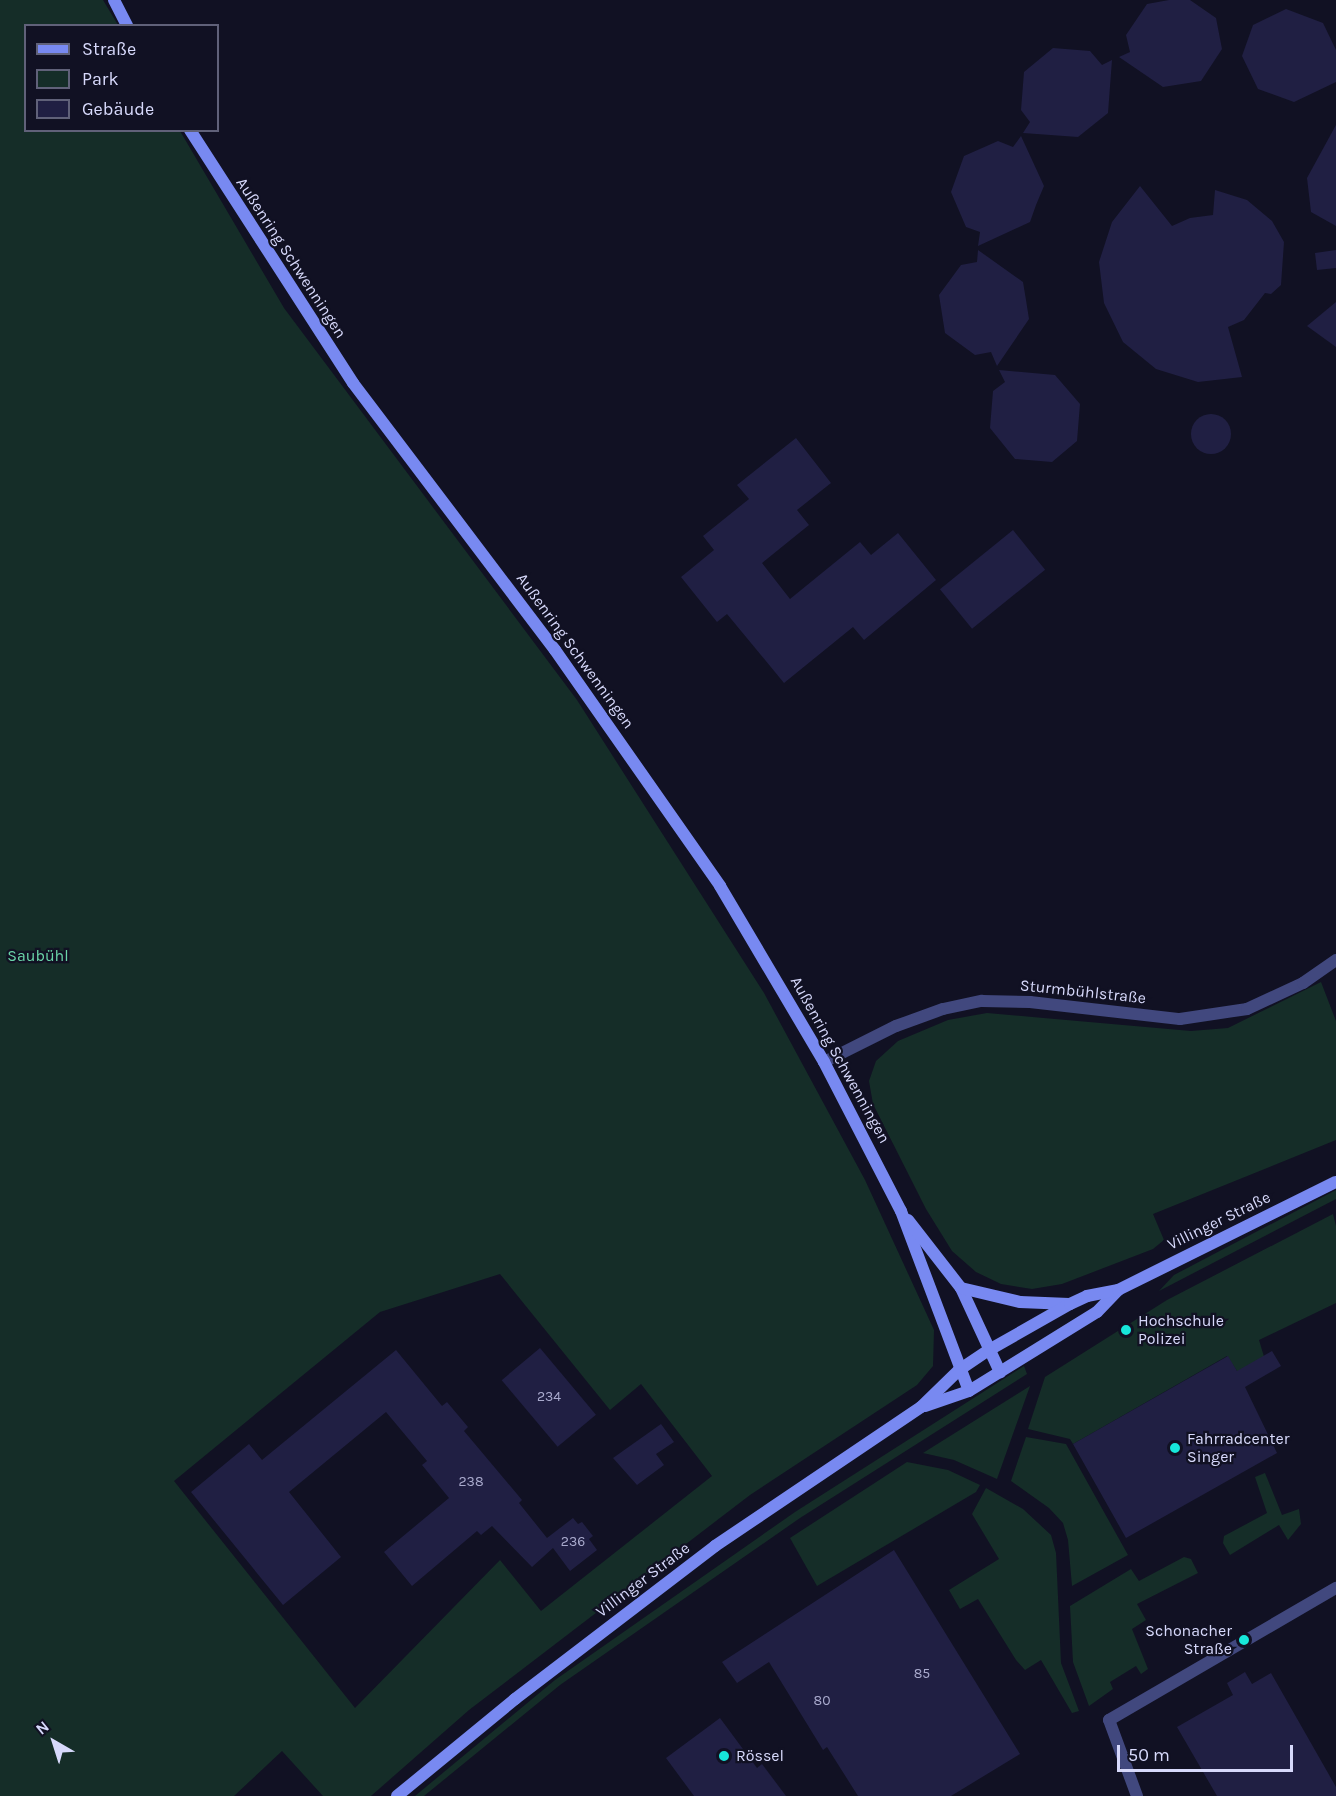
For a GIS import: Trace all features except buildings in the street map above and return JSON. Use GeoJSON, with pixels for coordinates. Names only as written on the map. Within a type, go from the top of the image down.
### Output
{"type":"FeatureCollection","features":[{"type":"Feature","properties":{"kind":"street"},"geometry":{"type":"LineString","coordinates":[[114,0],[127,24]]}},
{"type":"Feature","properties":{"kind":"street","name":"Außenring Schwenningen"},"geometry":{"type":"LineString","coordinates":[[191,132],[353,383],[646,776],[720,886],[824,1062],[901,1211],[959,1370],[969,1391]]}},
{"type":"Feature","properties":{"kind":"street","name":"Sturmbühlstraße"},"geometry":{"type":"LineString","coordinates":[[824,1062],[896,1026],[943,1009],[982,1001],[1030,1002],[1180,1019],[1247,1009],[1302,983],[1336,960]]}},
{"type":"Feature","properties":{"kind":"street","name":"Villinger Straße"},"geometry":{"type":"LineString","coordinates":[[397,1796],[514,1699],[715,1546],[921,1407],[959,1370],[989,1350],[1070,1304],[1087,1296],[1118,1290],[1336,1182]]}},
{"type":"Feature","properties":{"kind":"street","name":"Außenring Schwenningen"},"geometry":{"type":"LineString","coordinates":[[901,1211],[961,1288],[1000,1372]]}},
{"type":"Feature","properties":{"kind":"street"},"geometry":{"type":"LineString","coordinates":[[961,1288],[1020,1302],[1070,1304]]}},
{"type":"Feature","properties":{"kind":"street","name":"Villinger Straße"},"geometry":{"type":"LineString","coordinates":[[921,1407],[969,1391],[1097,1312],[1118,1290]]}},
{"type":"Feature","properties":{"kind":"street"},"geometry":{"type":"LineString","coordinates":[[1137,1796],[1109,1720],[1336,1588]]}},
{"type":"Feature","properties":{"kind":"green space","name":"Saubühl"},"geometry":{"type":"Polygon","coordinates":[[[0,0],[103,0],[117,24],[24,24],[24,132],[181,132],[284,308],[577,700],[764,993],[865,1180],[934,1330],[933,1366],[917,1385],[750,1495],[469,1710],[371,1796],[323,1796],[282,1751],[234,1796],[0,1796],[0,0]],[[500,1274],[380,1312],[174,1481],[355,1708],[500,1560],[541,1611],[712,1476],[641,1384],[610,1410],[500,1274]]]}},
{"type":"Feature","properties":{"kind":"green space"},"geometry":{"type":"Polygon","coordinates":[[[1321,982],[1336,1021],[1336,1140],[1153,1214],[1164,1240],[1153,1249],[1062,1284],[1032,1289],[1001,1284],[976,1272],[952,1251],[926,1209],[873,1104],[869,1081],[876,1061],[898,1041],[948,1020],[987,1013],[1191,1031],[1228,1028],[1321,982]]]}},
{"type":"Feature","properties":{"kind":"green space"},"geometry":{"type":"Polygon","coordinates":[[[1336,1190],[1336,1199],[1159,1291],[1174,1275],[1336,1190]]]}},
{"type":"Feature","properties":{"kind":"green space"},"geometry":{"type":"Polygon","coordinates":[[[1333,1214],[1336,1226],[1336,1303],[1259,1340],[1268,1370],[1237,1371],[1227,1356],[1073,1444],[1070,1439],[1028,1429],[1045,1377],[1167,1300],[1333,1214]]]}},
{"type":"Feature","properties":{"kind":"green space"},"geometry":{"type":"Polygon","coordinates":[[[1024,1366],[1027,1374],[800,1518],[560,1685],[424,1796],[415,1796],[555,1680],[795,1512],[1024,1366]]]}},
{"type":"Feature","properties":{"kind":"green space"},"geometry":{"type":"Polygon","coordinates":[[[1030,1386],[997,1479],[954,1460],[923,1453],[1030,1386]]]}},
{"type":"Feature","properties":{"kind":"green space"},"geometry":{"type":"Polygon","coordinates":[[[1026,1437],[1066,1444],[1128,1555],[1072,1586],[1068,1540],[1063,1523],[1049,1508],[1011,1481],[1026,1437]]]}},
{"type":"Feature","properties":{"kind":"green space"},"geometry":{"type":"Polygon","coordinates":[[[907,1462],[948,1470],[980,1485],[976,1492],[817,1586],[790,1538],[907,1462]]]}},
{"type":"Feature","properties":{"kind":"green space"},"geometry":{"type":"Polygon","coordinates":[[[1265,1473],[1282,1515],[1299,1509],[1301,1524],[1288,1540],[1279,1525],[1230,1555],[1223,1543],[1224,1536],[1267,1513],[1255,1477],[1265,1473]]]}},
{"type":"Feature","properties":{"kind":"green space"},"geometry":{"type":"Polygon","coordinates":[[[986,1488],[1023,1509],[1051,1535],[1056,1553],[1061,1663],[1079,1711],[1072,1713],[1041,1660],[1025,1670],[1016,1660],[978,1599],[960,1609],[949,1590],[999,1559],[972,1514],[986,1488]]]}},
{"type":"Feature","properties":{"kind":"green space"},"geometry":{"type":"Polygon","coordinates":[[[1184,1557],[1191,1559],[1198,1573],[1137,1604],[1146,1620],[1132,1629],[1148,1669],[1141,1674],[1136,1666],[1110,1682],[1113,1689],[1089,1706],[1073,1662],[1070,1606],[1131,1569],[1139,1581],[1184,1557]]]}},
{"type":"Feature","properties":{"kind":"place","name":"Hochschule Polizei"},"geometry":{"type":"Point","coordinates":[1126,1330]}},
{"type":"Feature","properties":{"kind":"place","name":"Fahrradcenter Singer"},"geometry":{"type":"Point","coordinates":[1175,1448]}},
{"type":"Feature","properties":{"kind":"place","name":"Schonacher Straße"},"geometry":{"type":"Point","coordinates":[1244,1640]}},
{"type":"Feature","properties":{"kind":"place","name":"Rössel"},"geometry":{"type":"Point","coordinates":[724,1756]}}]}
